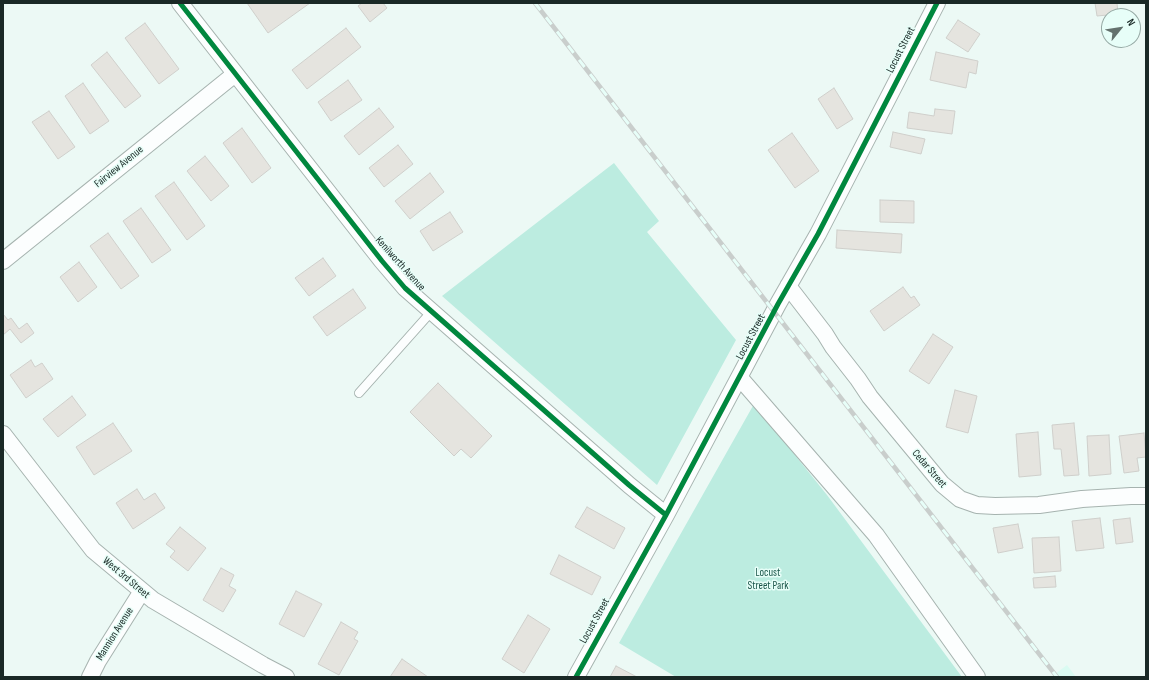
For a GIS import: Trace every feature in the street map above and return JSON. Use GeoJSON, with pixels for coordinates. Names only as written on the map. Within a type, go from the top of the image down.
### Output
{"type":"FeatureCollection","features":[{"type":"Feature","properties":{"kind":"street","name":"Kenilworth Avenue"},"geometry":{"type":"LineString","coordinates":[[180,3],[382,261],[405,288],[666,515]]}},
{"type":"Feature","properties":{"kind":"street","name":"Locust Street"},"geometry":{"type":"LineString","coordinates":[[576,677],[666,515],[788,286],[818,234],[937,3]]}},
{"type":"Feature","properties":{"kind":"street","name":"Fairview Avenue"},"geometry":{"type":"LineString","coordinates":[[3,261],[235,74]]}},
{"type":"Feature","properties":{"kind":"street","name":"Cedar Street"},"geometry":{"type":"LineString","coordinates":[[788,286],[825,334],[870,397],[942,484],[960,499],[977,505],[1039,505],[1082,499],[1146,496]]}},
{"type":"Feature","properties":{"kind":"street"},"geometry":{"type":"LineString","coordinates":[[740,378],[876,535],[977,677]]}},
{"type":"Feature","properties":{"kind":"street","name":"West 3rd Street"},"geometry":{"type":"LineString","coordinates":[[3,434],[93,550],[159,604],[286,677]]}},
{"type":"Feature","properties":{"kind":"street","name":"Mannion Avenue"},"geometry":{"type":"LineString","coordinates":[[90,677],[98,661],[142,591]]}},
{"type":"Feature","properties":{"kind":"lane"},"geometry":{"type":"LineString","coordinates":[[360,393],[432,312]]}},
{"type":"Feature","properties":{"kind":"shaded area"},"geometry":{"type":"Polygon","coordinates":[[[1067,665],[1076,677],[1051,677],[1067,665]]]}},
{"type":"Feature","properties":{"kind":"green space"},"geometry":{"type":"Polygon","coordinates":[[[614,163],[659,221],[647,232],[736,340],[657,485],[442,296],[614,163]]]}},
{"type":"Feature","properties":{"kind":"green space","name":"Locust Street Park"},"geometry":{"type":"Polygon","coordinates":[[[754,404],[827,495],[962,677],[676,677],[619,643],[754,404]]]}},
{"type":"Feature","properties":{"kind":"building"},"geometry":{"type":"Polygon","coordinates":[[[247,3],[310,3],[268,33],[247,3]]]}},
{"type":"Feature","properties":{"kind":"building"},"geometry":{"type":"Polygon","coordinates":[[[362,3],[383,3],[387,8],[370,22],[358,6],[362,3]]]}},
{"type":"Feature","properties":{"kind":"building"},"geometry":{"type":"Polygon","coordinates":[[[1095,3],[1117,3],[1117,8],[1101,8],[1101,16],[1097,16],[1095,3]]]}},
{"type":"Feature","properties":{"kind":"building"},"geometry":{"type":"Polygon","coordinates":[[[958,20],[980,34],[968,52],[946,38],[958,20]]]}},
{"type":"Feature","properties":{"kind":"building"},"geometry":{"type":"Polygon","coordinates":[[[145,23],[179,69],[159,84],[125,38],[145,23]]]}},
{"type":"Feature","properties":{"kind":"building"},"geometry":{"type":"Polygon","coordinates":[[[346,28],[361,47],[307,89],[292,70],[346,28]]]}},
{"type":"Feature","properties":{"kind":"building"},"geometry":{"type":"Polygon","coordinates":[[[107,52],[141,96],[125,108],[91,65],[107,52]]]}},
{"type":"Feature","properties":{"kind":"building"},"geometry":{"type":"Polygon","coordinates":[[[936,52],[978,61],[976,74],[969,72],[966,88],[930,80],[936,52]]]}},
{"type":"Feature","properties":{"kind":"building"},"geometry":{"type":"Polygon","coordinates":[[[348,80],[362,100],[331,121],[318,102],[348,80]]]}},
{"type":"Feature","properties":{"kind":"building"},"geometry":{"type":"Polygon","coordinates":[[[83,83],[109,121],[90,134],[65,96],[83,83]]]}},
{"type":"Feature","properties":{"kind":"building"},"geometry":{"type":"Polygon","coordinates":[[[834,88],[853,119],[837,129],[818,99],[834,88]]]}},
{"type":"Feature","properties":{"kind":"building"},"geometry":{"type":"Polygon","coordinates":[[[379,108],[394,127],[359,155],[344,136],[379,108]]]}},
{"type":"Feature","properties":{"kind":"building"},"geometry":{"type":"Polygon","coordinates":[[[935,109],[955,111],[952,134],[907,128],[909,112],[934,116],[935,109]]]}},
{"type":"Feature","properties":{"kind":"building"},"geometry":{"type":"Polygon","coordinates":[[[49,111],[75,147],[58,159],[32,122],[49,111]]]}},
{"type":"Feature","properties":{"kind":"building"},"geometry":{"type":"Polygon","coordinates":[[[242,128],[271,168],[252,183],[223,143],[242,128]]]}},
{"type":"Feature","properties":{"kind":"building"},"geometry":{"type":"Polygon","coordinates":[[[893,132],[925,139],[921,154],[890,147],[893,132]]]}},
{"type":"Feature","properties":{"kind":"building"},"geometry":{"type":"Polygon","coordinates":[[[792,133],[819,171],[795,188],[768,150],[792,133]]]}},
{"type":"Feature","properties":{"kind":"building"},"geometry":{"type":"Polygon","coordinates":[[[398,145],[413,164],[384,187],[369,168],[398,145]]]}},
{"type":"Feature","properties":{"kind":"building"},"geometry":{"type":"Polygon","coordinates":[[[205,156],[229,186],[211,201],[187,171],[205,156]]]}},
{"type":"Feature","properties":{"kind":"building"},"geometry":{"type":"Polygon","coordinates":[[[430,173],[444,192],[410,219],[395,201],[430,173]]]}},
{"type":"Feature","properties":{"kind":"building"},"geometry":{"type":"Polygon","coordinates":[[[174,182],[205,226],[187,240],[155,196],[174,182]]]}},
{"type":"Feature","properties":{"kind":"building"},"geometry":{"type":"Polygon","coordinates":[[[880,200],[914,201],[914,223],[880,222],[880,200]]]}},
{"type":"Feature","properties":{"kind":"building"},"geometry":{"type":"Polygon","coordinates":[[[141,208],[171,250],[152,263],[123,221],[141,208]]]}},
{"type":"Feature","properties":{"kind":"building"},"geometry":{"type":"Polygon","coordinates":[[[450,212],[463,232],[433,251],[420,231],[450,212]]]}},
{"type":"Feature","properties":{"kind":"building"},"geometry":{"type":"Polygon","coordinates":[[[837,230],[902,234],[901,253],[836,248],[837,230]]]}},
{"type":"Feature","properties":{"kind":"building"},"geometry":{"type":"Polygon","coordinates":[[[108,233],[139,276],[121,289],[90,246],[108,233]]]}},
{"type":"Feature","properties":{"kind":"building"},"geometry":{"type":"Polygon","coordinates":[[[323,258],[336,276],[309,296],[295,278],[323,258]]]}},
{"type":"Feature","properties":{"kind":"building"},"geometry":{"type":"Polygon","coordinates":[[[79,262],[97,287],[78,302],[60,277],[79,262]]]}},
{"type":"Feature","properties":{"kind":"building"},"geometry":{"type":"Polygon","coordinates":[[[903,287],[911,298],[914,296],[920,305],[884,331],[870,311],[903,287]]]}},
{"type":"Feature","properties":{"kind":"building"},"geometry":{"type":"Polygon","coordinates":[[[353,289],[366,308],[327,336],[313,317],[353,289]]]}},
{"type":"Feature","properties":{"kind":"building"},"geometry":{"type":"Polygon","coordinates":[[[3,314],[8,320],[11,318],[19,329],[27,323],[34,333],[21,343],[10,329],[3,335],[3,314]]]}},
{"type":"Feature","properties":{"kind":"building"},"geometry":{"type":"Polygon","coordinates":[[[933,334],[953,347],[929,384],[909,371],[933,334]]]}},
{"type":"Feature","properties":{"kind":"building"},"geometry":{"type":"Polygon","coordinates":[[[31,360],[35,367],[42,363],[53,379],[26,398],[10,375],[31,360]]]}},
{"type":"Feature","properties":{"kind":"building"},"geometry":{"type":"Polygon","coordinates":[[[438,383],[492,436],[471,458],[461,449],[454,456],[410,412],[438,383]]]}},
{"type":"Feature","properties":{"kind":"building"},"geometry":{"type":"Polygon","coordinates":[[[955,390],[977,396],[968,433],[946,427],[955,390]]]}},
{"type":"Feature","properties":{"kind":"building"},"geometry":{"type":"Polygon","coordinates":[[[72,396],[86,415],[58,437],[43,419],[72,396]]]}},
{"type":"Feature","properties":{"kind":"building"},"geometry":{"type":"Polygon","coordinates":[[[113,423],[132,451],[94,475],[76,447],[113,423]]]}},
{"type":"Feature","properties":{"kind":"building"},"geometry":{"type":"Polygon","coordinates":[[[1074,423],[1079,475],[1064,476],[1061,449],[1054,449],[1052,425],[1074,423]]]}},
{"type":"Feature","properties":{"kind":"building"},"geometry":{"type":"Polygon","coordinates":[[[1038,432],[1041,475],[1019,477],[1016,434],[1038,432]]]}},
{"type":"Feature","properties":{"kind":"building"},"geometry":{"type":"Polygon","coordinates":[[[1144,433],[1146,457],[1137,458],[1139,471],[1124,473],[1119,436],[1144,433]]]}},
{"type":"Feature","properties":{"kind":"building"},"geometry":{"type":"Polygon","coordinates":[[[1109,435],[1111,474],[1089,476],[1087,436],[1109,435]]]}},
{"type":"Feature","properties":{"kind":"building"},"geometry":{"type":"Polygon","coordinates":[[[137,489],[144,500],[155,493],[165,508],[133,529],[116,503],[137,489]]]}},
{"type":"Feature","properties":{"kind":"building"},"geometry":{"type":"Polygon","coordinates":[[[587,507],[625,528],[614,549],[575,527],[587,507]]]}},
{"type":"Feature","properties":{"kind":"building"},"geometry":{"type":"Polygon","coordinates":[[[1100,518],[1104,548],[1076,551],[1072,521],[1100,518]]]}},
{"type":"Feature","properties":{"kind":"building"},"geometry":{"type":"Polygon","coordinates":[[[1130,518],[1133,542],[1116,544],[1113,520],[1130,518]]]}},
{"type":"Feature","properties":{"kind":"building"},"geometry":{"type":"Polygon","coordinates":[[[1018,524],[1023,548],[998,553],[993,528],[1018,524]]]}},
{"type":"Feature","properties":{"kind":"building"},"geometry":{"type":"Polygon","coordinates":[[[180,527],[206,548],[188,571],[170,557],[175,551],[166,544],[180,527]]]}},
{"type":"Feature","properties":{"kind":"building"},"geometry":{"type":"Polygon","coordinates":[[[1059,537],[1061,571],[1034,573],[1032,538],[1059,537]]]}},
{"type":"Feature","properties":{"kind":"building"},"geometry":{"type":"Polygon","coordinates":[[[559,555],[601,577],[592,595],[550,574],[559,555]]]}},
{"type":"Feature","properties":{"kind":"building"},"geometry":{"type":"Polygon","coordinates":[[[221,568],[234,575],[229,586],[236,590],[223,612],[203,600],[221,568]]]}},
{"type":"Feature","properties":{"kind":"building"},"geometry":{"type":"Polygon","coordinates":[[[1055,576],[1056,587],[1034,588],[1033,578],[1055,576]]]}},
{"type":"Feature","properties":{"kind":"building"},"geometry":{"type":"Polygon","coordinates":[[[296,591],[322,604],[304,637],[279,624],[296,591]]]}},
{"type":"Feature","properties":{"kind":"building"},"geometry":{"type":"Polygon","coordinates":[[[528,615],[550,629],[524,673],[502,659],[528,615]]]}},
{"type":"Feature","properties":{"kind":"building"},"geometry":{"type":"Polygon","coordinates":[[[341,622],[358,632],[354,639],[358,641],[339,675],[318,664],[341,622]]]}},
{"type":"Feature","properties":{"kind":"building"},"geometry":{"type":"Polygon","coordinates":[[[402,659],[428,677],[390,677],[402,659]]]}},
{"type":"Feature","properties":{"kind":"building"},"geometry":{"type":"Polygon","coordinates":[[[616,666],[637,677],[610,677],[616,666]]]}},
{"type":"Feature","properties":{"kind":"railway"},"geometry":{"type":"LineString","coordinates":[[535,3],[1057,677]]}},
{"type":"Feature","properties":{"kind":"cycle path"},"geometry":{"type":"LineString","coordinates":[[180,3],[382,261],[405,288],[629,485],[666,515]]}},
{"type":"Feature","properties":{"kind":"cycle path"},"geometry":{"type":"LineString","coordinates":[[576,677],[666,515],[778,304],[818,234],[937,3]]}}]}
